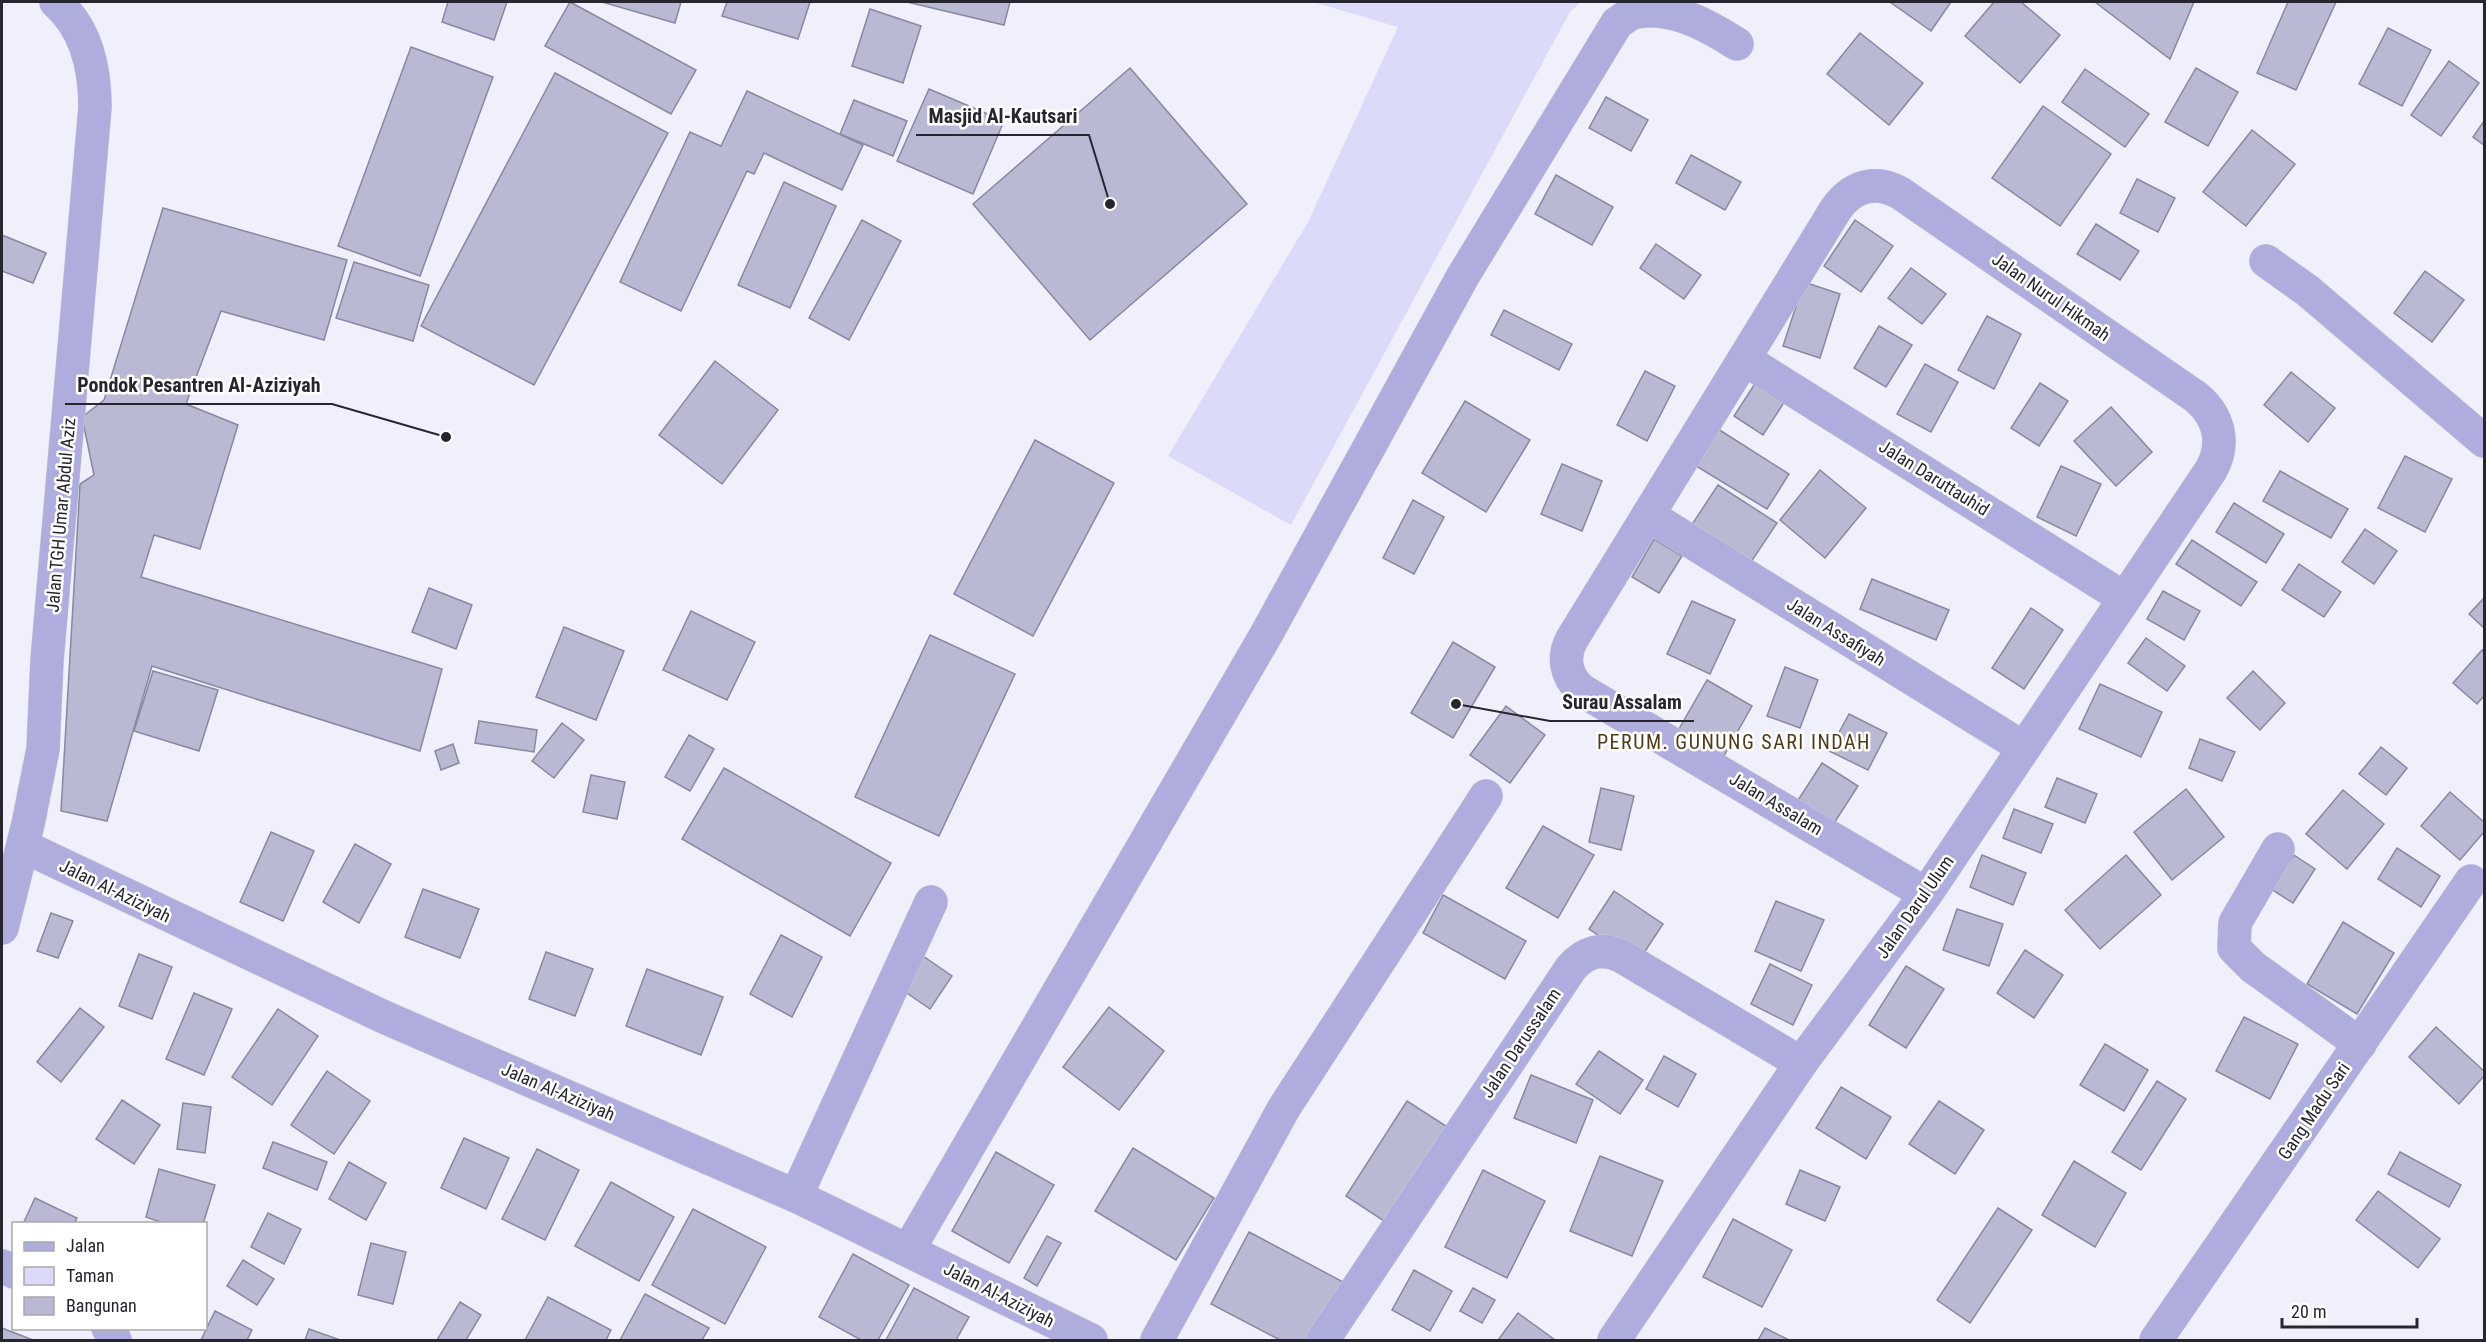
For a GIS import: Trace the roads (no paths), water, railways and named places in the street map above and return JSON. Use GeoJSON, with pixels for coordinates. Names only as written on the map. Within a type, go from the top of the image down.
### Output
{"type":"FeatureCollection","features":[{"type":"Feature","properties":{"kind":"street","name":"Jalan TGH Umar Abdul Aziz"},"geometry":{"type":"LineString","coordinates":[[2,928],[44,749],[47,660],[95,107],[92,63],[85,42],[74,23],[56,2]]}},
{"type":"Feature","properties":{"kind":"street"},"geometry":{"type":"LineString","coordinates":[[909,1249],[1267,633],[1462,276],[1565,104],[1617,23],[1635,12],[1671,13],[1709,26],[1737,44]]}},
{"type":"Feature","properties":{"kind":"street","name":"Jalan Nurul Hikmah"},"geometry":{"type":"LineString","coordinates":[[1572,639],[1836,209],[1851,192],[1865,186],[1880,185],[1894,189],[2196,397],[2208,408],[2218,431],[2219,447],[2211,470]]}},
{"type":"Feature","properties":{"kind":"street"},"geometry":{"type":"LineString","coordinates":[[2266,261],[2308,291],[2484,441]]}},
{"type":"Feature","properties":{"kind":"street","name":"Jalan Daruttauhid"},"geometry":{"type":"LineString","coordinates":[[1744,359],[2124,598]]}},
{"type":"Feature","properties":{"kind":"street","name":"Jalan Darul Ulum"},"geometry":{"type":"LineString","coordinates":[[1614,1341],[1802,1063],[1926,894],[2211,470]]}},
{"type":"Feature","properties":{"kind":"street","name":"Jalan Assafiyah"},"geometry":{"type":"LineString","coordinates":[[1648,515],[2024,748]]}},
{"type":"Feature","properties":{"kind":"street","name":"Jalan Assalam"},"geometry":{"type":"LineString","coordinates":[[1572,639],[1566,663],[1572,681],[1581,690],[1926,894]]}},
{"type":"Feature","properties":{"kind":"street"},"geometry":{"type":"LineString","coordinates":[[1157,1341],[1284,1108],[1486,796]]}},
{"type":"Feature","properties":{"kind":"street","name":"Jalan Al-Aziziyah"},"geometry":{"type":"LineString","coordinates":[[23,846],[384,1017],[796,1196],[909,1249],[1091,1341]]}},
{"type":"Feature","properties":{"kind":"street"},"geometry":{"type":"LineString","coordinates":[[2278,849],[2235,922],[2234,948],[2253,967],[2360,1044]]}},
{"type":"Feature","properties":{"kind":"street","name":"Gang Madu Sari"},"geometry":{"type":"LineString","coordinates":[[2156,1341],[2471,881]]}},
{"type":"Feature","properties":{"kind":"street"},"geometry":{"type":"LineString","coordinates":[[796,1196],[931,902]]}},
{"type":"Feature","properties":{"kind":"street","name":"Jalan Darussalam"},"geometry":{"type":"LineString","coordinates":[[1323,1341],[1571,968],[1585,955],[1603,951],[1621,956],[1802,1063]]}},
{"type":"Feature","properties":{"kind":"place","name":"Masjid Al-Kautsari"},"geometry":{"type":"Point","coordinates":[1110,204]}},
{"type":"Feature","properties":{"kind":"place","name":"Pondok Pesantren Al-Aziziyah"},"geometry":{"type":"Point","coordinates":[446,437]}},
{"type":"Feature","properties":{"kind":"place","name":"Surau Assalam"},"geometry":{"type":"Point","coordinates":[1456,704]}},
{"type":"Feature","properties":{"kind":"district","name":"PERUM. GUNUNG SARI INDAH"},"geometry":{"type":"Point","coordinates":[1734,742]}}]}
